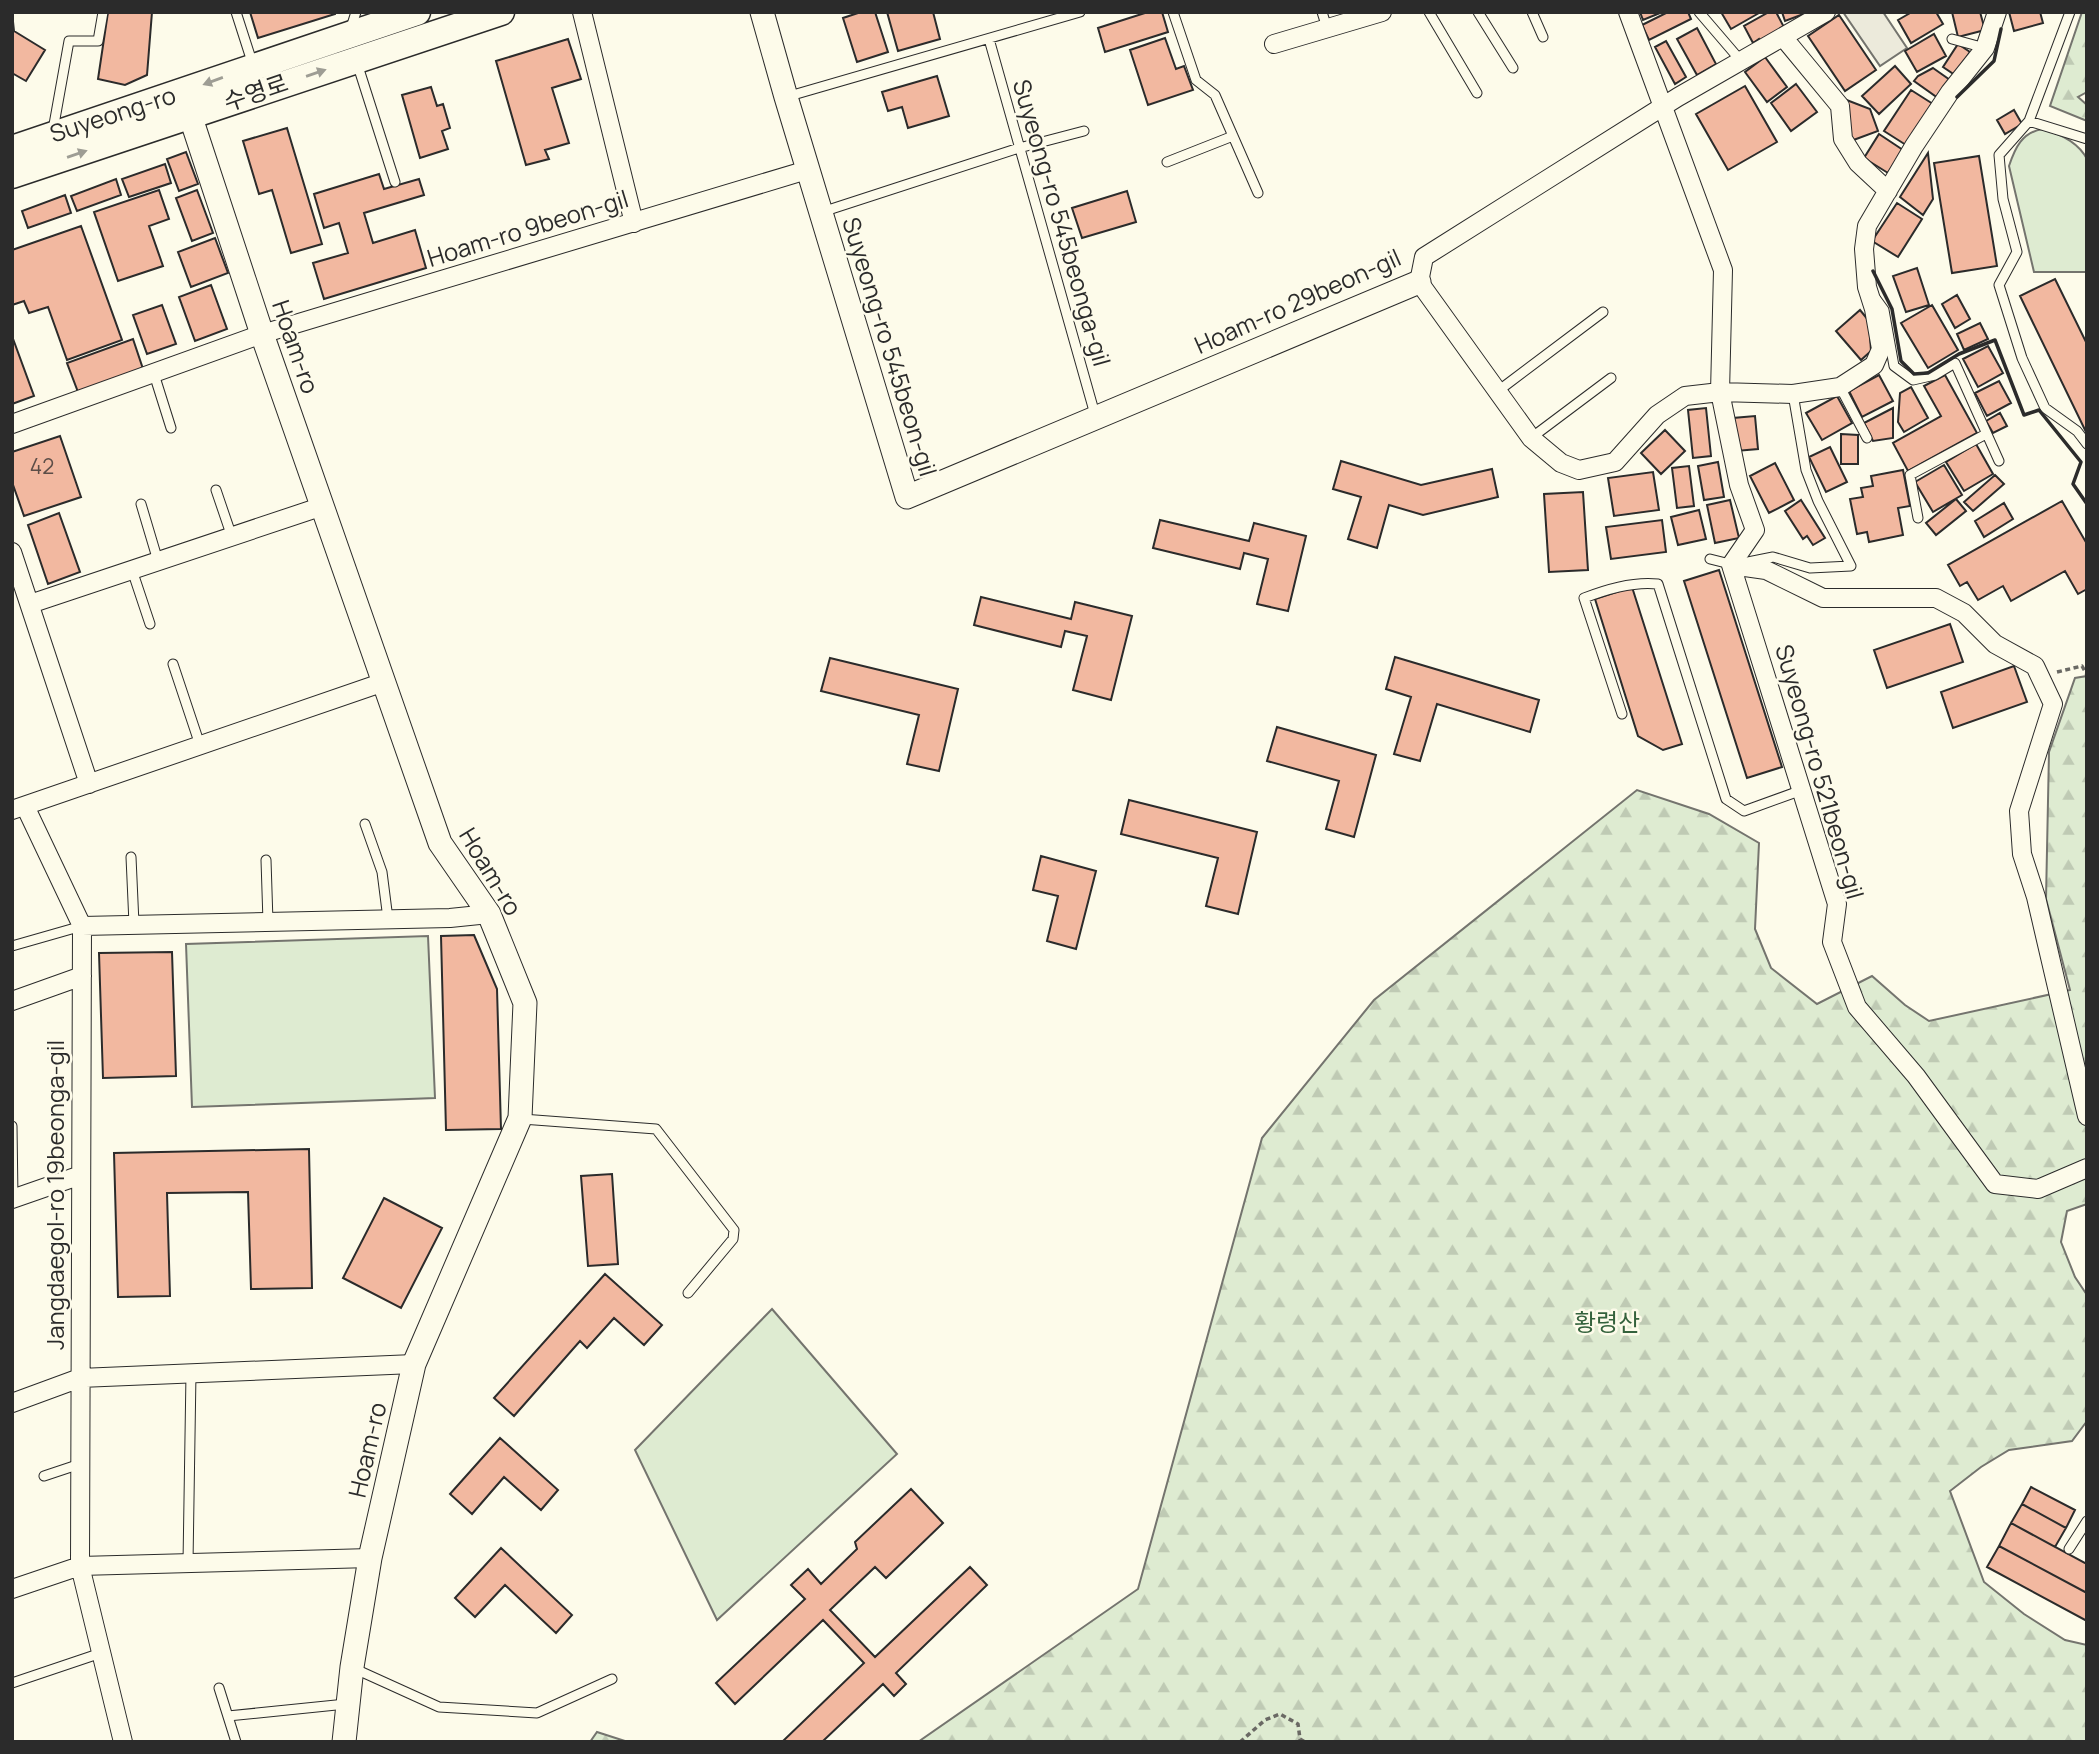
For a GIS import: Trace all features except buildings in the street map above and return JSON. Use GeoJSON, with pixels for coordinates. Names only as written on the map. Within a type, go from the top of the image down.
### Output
{"type":"FeatureCollection","features":[{"type":"Feature","properties":{"kind":"main road","name":"Suyeong-ro"},"geometry":{"type":"LineString","coordinates":[[12,149],[253,67],[353,23],[417,12]]}},
{"type":"Feature","properties":{"kind":"main road","name":"수영로"},"geometry":{"type":"LineString","coordinates":[[12,176],[501,12]]}},
{"type":"Feature","properties":{"kind":"street"},"geometry":{"type":"LineString","coordinates":[[582,12],[634,223]]}},
{"type":"Feature","properties":{"kind":"street","name":"Suyeong-ro 545beon-gil"},"geometry":{"type":"LineString","coordinates":[[762,12],[807,170],[907,497]]}},
{"type":"Feature","properties":{"kind":"street"},"geometry":{"type":"LineString","coordinates":[[1274,44],[1325,20],[1382,12]]}},
{"type":"Feature","properties":{"kind":"street"},"geometry":{"type":"LineString","coordinates":[[1629,12],[1723,270],[1720,392],[1740,485],[1755,530],[1731,565],[1766,570],[1823,597],[1936,598],[1964,612],[1995,644],[2035,666],[2053,704],[2019,811],[2022,854],[2036,897],[2087,1116]]}},
{"type":"Feature","properties":{"kind":"street"},"geometry":{"type":"LineString","coordinates":[[1419,282],[1531,438],[1561,463],[1579,470],[1615,462],[1657,415],[1685,396],[1720,392],[1793,394],[1840,387],[1874,365],[1881,349],[1867,287],[1864,248],[1867,226],[1950,92],[1985,48],[1997,12]]}},
{"type":"Feature","properties":{"kind":"street","name":"Hoam-ro 29beon-gil"},"geometry":{"type":"LineString","coordinates":[[907,497],[1419,282],[1424,257],[1663,107],[1821,14]]}},
{"type":"Feature","properties":{"kind":"street"},"geometry":{"type":"LineString","coordinates":[[1783,37],[1840,106],[1843,139],[1858,163],[1888,191]]}},
{"type":"Feature","properties":{"kind":"street","name":"Hoam-ro"},"geometry":{"type":"LineString","coordinates":[[190,115],[262,334],[440,843],[489,914],[525,1003],[520,1118],[414,1364],[370,1558],[346,1704],[344,1742]]}},
{"type":"Feature","properties":{"kind":"street","name":"Hoam-ro 9beon-gil"},"geometry":{"type":"LineString","coordinates":[[12,424],[262,334],[807,170]]}},
{"type":"Feature","properties":{"kind":"street"},"geometry":{"type":"LineString","coordinates":[[30,604],[323,506]]}},
{"type":"Feature","properties":{"kind":"street"},"geometry":{"type":"LineString","coordinates":[[12,552],[89,784]]}},
{"type":"Feature","properties":{"kind":"street","name":"Suyeong-ro 521beon-gil"},"geometry":{"type":"LineString","coordinates":[[1731,565],[1837,905],[1832,942],[1857,1007],[1916,1076],[1995,1184],[2038,1189],[2087,1168]]}},
{"type":"Feature","properties":{"kind":"street"},"geometry":{"type":"LineString","coordinates":[[18,808],[384,682]]}},
{"type":"Feature","properties":{"kind":"street","name":"Jangdaegol-ro 19beonga-gil"},"geometry":{"type":"LineString","coordinates":[[18,808],[82,926],[80,1566],[121,1741]]}},
{"type":"Feature","properties":{"kind":"street"},"geometry":{"type":"LineString","coordinates":[[82,926],[450,918],[489,914]]}},
{"type":"Feature","properties":{"kind":"street"},"geometry":{"type":"LineString","coordinates":[[12,1001],[82,976]]}},
{"type":"Feature","properties":{"kind":"street"},"geometry":{"type":"LineString","coordinates":[[13,1199],[81,1175]]}},
{"type":"Feature","properties":{"kind":"street"},"geometry":{"type":"LineString","coordinates":[[12,1403],[80,1378],[414,1364]]}},
{"type":"Feature","properties":{"kind":"street"},"geometry":{"type":"LineString","coordinates":[[12,1589],[80,1566],[370,1558]]}},
{"type":"Feature","properties":{"kind":"lane"},"geometry":{"type":"LineString","coordinates":[[52,135],[69,41],[98,41],[103,12]]}},
{"type":"Feature","properties":{"kind":"lane"},"geometry":{"type":"LineString","coordinates":[[236,12],[253,67]]}},
{"type":"Feature","properties":{"kind":"lane"},"geometry":{"type":"LineString","coordinates":[[786,97],[1080,12]]}},
{"type":"Feature","properties":{"kind":"lane"},"geometry":{"type":"LineString","coordinates":[[1173,12],[1196,80],[1215,95],[1258,192]]}},
{"type":"Feature","properties":{"kind":"lane"},"geometry":{"type":"LineString","coordinates":[[1429,12],[1477,93]]}},
{"type":"Feature","properties":{"kind":"lane"},"geometry":{"type":"LineString","coordinates":[[1478,12],[1513,68]]}},
{"type":"Feature","properties":{"kind":"lane"},"geometry":{"type":"LineString","coordinates":[[1532,12],[1543,37]]}},
{"type":"Feature","properties":{"kind":"lane"},"geometry":{"type":"LineString","coordinates":[[1699,12],[1741,61]]}},
{"type":"Feature","properties":{"kind":"lane"},"geometry":{"type":"LineString","coordinates":[[2070,12],[2029,121],[1999,155],[2003,199],[2017,253],[1999,285],[2022,358],[2045,408],[2077,431],[2087,444]]}},
{"type":"Feature","properties":{"kind":"lane","name":"Suyeong-ro 545beonga-gil"},"geometry":{"type":"LineString","coordinates":[[989,38],[1096,418]]}},
{"type":"Feature","properties":{"kind":"lane"},"geometry":{"type":"LineString","coordinates":[[1952,39],[1985,48]]}},
{"type":"Feature","properties":{"kind":"lane"},"geometry":{"type":"LineString","coordinates":[[356,59],[395,182]]}},
{"type":"Feature","properties":{"kind":"lane"},"geometry":{"type":"LineString","coordinates":[[2029,121],[2086,142]]}},
{"type":"Feature","properties":{"kind":"lane","name":"Suyeong-ro 545beon-gil"},"geometry":{"type":"LineString","coordinates":[[820,212],[1019,148],[1084,131]]}},
{"type":"Feature","properties":{"kind":"lane"},"geometry":{"type":"LineString","coordinates":[[1167,162],[1233,136]]}},
{"type":"Feature","properties":{"kind":"lane"},"geometry":{"type":"LineString","coordinates":[[1867,287],[1884,310],[1894,366],[1913,380],[1935,375],[1955,363],[1999,461]]}},
{"type":"Feature","properties":{"kind":"lane"},"geometry":{"type":"LineString","coordinates":[[1498,391],[1603,312]]}},
{"type":"Feature","properties":{"kind":"lane"},"geometry":{"type":"LineString","coordinates":[[154,374],[171,428]]}},
{"type":"Feature","properties":{"kind":"lane"},"geometry":{"type":"LineString","coordinates":[[1531,438],[1611,378]]}},
{"type":"Feature","properties":{"kind":"lane"},"geometry":{"type":"LineString","coordinates":[[1840,387],[1867,438]]}},
{"type":"Feature","properties":{"kind":"lane"},"geometry":{"type":"LineString","coordinates":[[1710,559],[1731,565],[1773,557],[1810,568],[1851,566],[1818,501],[1807,470],[1793,394]]}},
{"type":"Feature","properties":{"kind":"lane"},"geometry":{"type":"LineString","coordinates":[[1918,518],[1910,475],[1986,434]]}},
{"type":"Feature","properties":{"kind":"lane"},"geometry":{"type":"LineString","coordinates":[[216,490],[232,537]]}},
{"type":"Feature","properties":{"kind":"lane"},"geometry":{"type":"LineString","coordinates":[[141,504],[158,561]]}},
{"type":"Feature","properties":{"kind":"lane"},"geometry":{"type":"LineString","coordinates":[[132,570],[150,624]]}},
{"type":"Feature","properties":{"kind":"lane"},"geometry":{"type":"LineString","coordinates":[[1622,714],[1584,598],[1608,589],[1658,584],[1726,799],[1744,811],[1802,790]]}},
{"type":"Feature","properties":{"kind":"lane"},"geometry":{"type":"LineString","coordinates":[[173,664],[200,745]]}},
{"type":"Feature","properties":{"kind":"lane"},"geometry":{"type":"LineString","coordinates":[[365,824],[382,872],[388,919]]}},
{"type":"Feature","properties":{"kind":"lane"},"geometry":{"type":"LineString","coordinates":[[131,857],[134,924]]}},
{"type":"Feature","properties":{"kind":"lane"},"geometry":{"type":"LineString","coordinates":[[266,860],[268,922]]}},
{"type":"Feature","properties":{"kind":"lane"},"geometry":{"type":"LineString","coordinates":[[12,946],[82,926]]}},
{"type":"Feature","properties":{"kind":"lane"},"geometry":{"type":"LineString","coordinates":[[520,1118],[656,1129],[734,1230],[733,1239],[688,1293]]}},
{"type":"Feature","properties":{"kind":"lane"},"geometry":{"type":"LineString","coordinates":[[12,1126],[13,1199]]}},
{"type":"Feature","properties":{"kind":"lane"},"geometry":{"type":"LineString","coordinates":[[188,1563],[191,1373]]}},
{"type":"Feature","properties":{"kind":"lane"},"geometry":{"type":"LineString","coordinates":[[44,1476],[80,1464]]}},
{"type":"Feature","properties":{"kind":"lane"},"geometry":{"type":"LineString","coordinates":[[2069,1549],[2087,1521]]}},
{"type":"Feature","properties":{"kind":"lane"},"geometry":{"type":"LineString","coordinates":[[12,1683],[101,1653]]}},
{"type":"Feature","properties":{"kind":"lane"},"geometry":{"type":"LineString","coordinates":[[352,1667],[439,1707],[537,1713],[611,1679]]}},
{"type":"Feature","properties":{"kind":"lane"},"geometry":{"type":"LineString","coordinates":[[219,1688],[236,1742]]}},
{"type":"Feature","properties":{"kind":"lane"},"geometry":{"type":"LineString","coordinates":[[228,1716],[346,1704]]}},
{"type":"Feature","properties":{"kind":"path"},"geometry":{"type":"LineString","coordinates":[[2039,676],[2082,666],[2087,675]]}},
{"type":"Feature","properties":{"kind":"path"},"geometry":{"type":"LineString","coordinates":[[1240,1742],[1265,1720],[1280,1714],[1298,1724],[1300,1739],[1305,1742]]}},
{"type":"Feature","properties":{"kind":"green space"},"geometry":{"type":"Polygon","coordinates":[[[2082,12],[2087,12],[2087,92],[2078,97],[2087,105],[2087,121],[2050,106],[2082,12]]]}},
{"type":"Feature","properties":{"kind":"green space"},"geometry":{"type":"Polygon","coordinates":[[[2043,129],[2068,140],[2079,148],[2087,159],[2087,272],[2034,272],[2009,166],[2017,147],[2025,137],[2043,129]]]}},
{"type":"Feature","properties":{"kind":"green space","name":"황령산"},"geometry":{"type":"Polygon","coordinates":[[[2087,676],[2087,1204],[2067,1211],[2061,1242],[2075,1277],[2087,1295],[2087,1421],[2072,1441],[2009,1450],[1950,1491],[1984,1582],[2024,1614],[2065,1640],[2087,1645],[2087,1742],[918,1742],[1138,1589],[1262,1138],[1374,1000],[1637,790],[1709,814],[1759,843],[1755,929],[1771,968],[1817,1004],[1872,976],[1905,1005],[1929,1021],[2070,990],[2046,899],[2049,752],[2075,678],[2087,676]]]}},
{"type":"Feature","properties":{"kind":"green space"},"geometry":{"type":"Polygon","coordinates":[[[428,936],[435,1098],[192,1107],[186,944],[428,936]]]}},
{"type":"Feature","properties":{"kind":"green space"},"geometry":{"type":"Polygon","coordinates":[[[772,1309],[897,1454],[717,1620],[635,1450],[772,1309]]]}},
{"type":"Feature","properties":{"kind":"green space"},"geometry":{"type":"Polygon","coordinates":[[[597,1732],[628,1742],[590,1742],[597,1732]]]}},
{"type":"Feature","properties":{"kind":"shaded area"},"geometry":{"type":"Polygon","coordinates":[[[1843,12],[1883,12],[1907,48],[1880,66],[1843,12]]]}},
{"type":"Feature","properties":{"kind":"wall"},"geometry":{"type":"LineString","coordinates":[[1957,97],[1994,61],[2001,29]]}},
{"type":"Feature","properties":{"kind":"wall"},"geometry":{"type":"LineString","coordinates":[[1873,271],[1892,309],[1901,361],[1914,374],[1928,373],[1959,354],[1995,340],[2024,415],[2039,410],[2081,462],[2073,484],[2087,504]]}}]}
